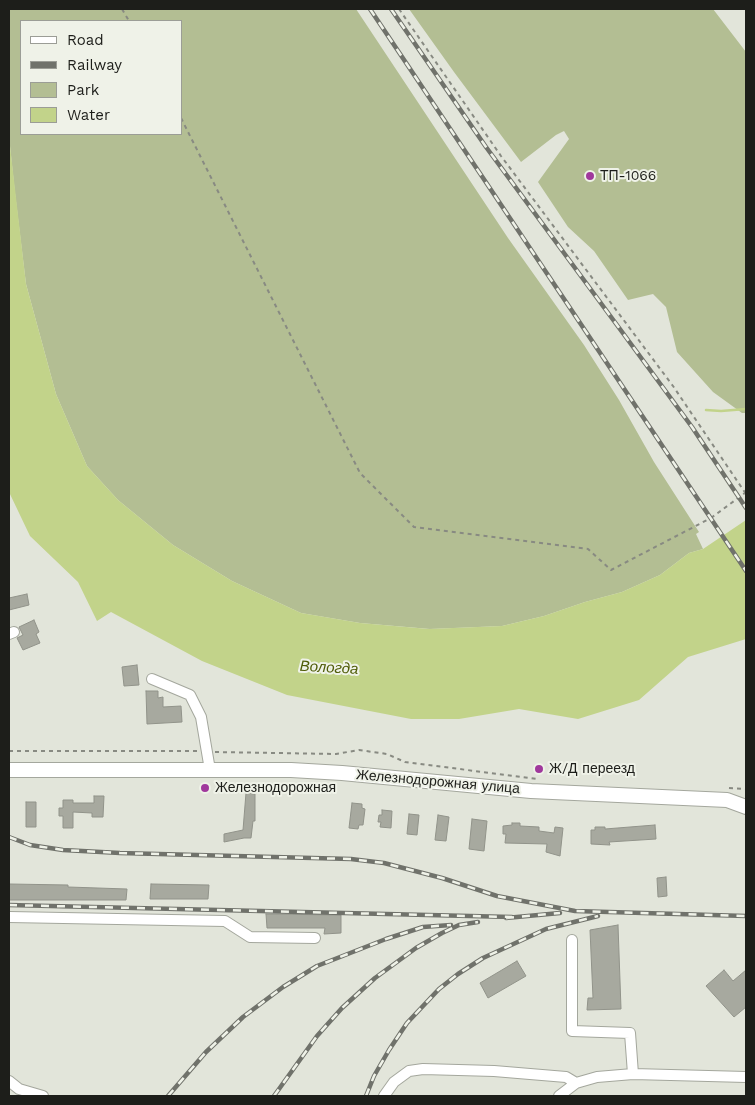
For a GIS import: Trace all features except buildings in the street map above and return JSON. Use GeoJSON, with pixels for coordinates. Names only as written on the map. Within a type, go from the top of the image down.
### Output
{"type":"FeatureCollection","features":[{"type":"Feature","properties":{"kind":"main road","name":"Железнодорожная улица"},"geometry":{"type":"LineString","coordinates":[[9,770],[290,770],[342,773],[531,791],[727,800]]}},
{"type":"Feature","properties":{"kind":"main road"},"geometry":{"type":"LineString","coordinates":[[727,800],[746,807]]}},
{"type":"Feature","properties":{"kind":"street"},"geometry":{"type":"LineString","coordinates":[[152,679],[190,695],[201,717],[210,770]]}},
{"type":"Feature","properties":{"kind":"street","name":"Железнодорожная улица"},"geometry":{"type":"LineString","coordinates":[[727,800],[746,800]]}},
{"type":"Feature","properties":{"kind":"street"},"geometry":{"type":"LineString","coordinates":[[9,917],[225,921],[250,937],[315,938]]}},
{"type":"Feature","properties":{"kind":"street"},"geometry":{"type":"LineString","coordinates":[[572,940],[572,1031],[630,1033],[633,1074]]}},
{"type":"Feature","properties":{"kind":"street"},"geometry":{"type":"LineString","coordinates":[[384,1096],[394,1082],[409,1071],[423,1069],[494,1071],[566,1077],[576,1083]]}},
{"type":"Feature","properties":{"kind":"street"},"geometry":{"type":"LineString","coordinates":[[559,1096],[576,1083],[597,1077],[633,1074],[746,1077]]}},
{"type":"Feature","properties":{"kind":"street"},"geometry":{"type":"LineString","coordinates":[[9,1081],[9,1093]]}},
{"type":"Feature","properties":{"kind":"street"},"geometry":{"type":"LineString","coordinates":[[9,1081],[19,1089],[43,1096]]}},
{"type":"Feature","properties":{"kind":"path"},"geometry":{"type":"LineString","coordinates":[[122,9],[128,20]]}},
{"type":"Feature","properties":{"kind":"path"},"geometry":{"type":"LineString","coordinates":[[182,120],[360,473],[414,527],[588,549],[611,570],[711,518],[746,493],[674,386],[501,156],[399,9]]}},
{"type":"Feature","properties":{"kind":"path"},"geometry":{"type":"LineString","coordinates":[[9,750],[336,754],[359,750],[387,754],[405,762],[538,779]]}},
{"type":"Feature","properties":{"kind":"green space"},"geometry":{"type":"Polygon","coordinates":[[[9,9],[356,9],[508,238],[584,345],[619,400],[654,462],[699,532],[696,534],[703,549],[689,553],[660,575],[622,592],[544,616],[502,626],[430,629],[360,623],[301,613],[232,581],[173,545],[118,500],[87,466],[56,394],[26,284],[9,137],[9,9]]]}},
{"type":"Feature","properties":{"kind":"green space"},"geometry":{"type":"Polygon","coordinates":[[[409,9],[713,9],[746,52],[746,413],[742,413],[713,392],[677,352],[666,307],[653,294],[628,300],[594,251],[568,227],[538,182],[569,139],[564,131],[521,162],[409,9]]]}},
{"type":"Feature","properties":{"kind":"water","name":"Вологда"},"geometry":{"type":"Polygon","coordinates":[[[9,137],[26,284],[56,394],[87,466],[118,500],[173,545],[232,581],[301,613],[360,623],[429,629],[502,626],[544,616],[622,592],[660,575],[689,553],[703,549],[746,520],[746,639],[688,657],[639,700],[578,719],[519,709],[459,719],[411,719],[287,695],[202,661],[111,612],[97,621],[78,582],[30,536],[9,492],[9,137]]]}},
{"type":"Feature","properties":{"kind":"waterway"},"geometry":{"type":"LineString","coordinates":[[706,410],[746,409]]}},
{"type":"Feature","properties":{"kind":"railway"},"geometry":{"type":"LineString","coordinates":[[370,9],[746,571]]}},
{"type":"Feature","properties":{"kind":"railway"},"geometry":{"type":"LineString","coordinates":[[391,9],[486,147],[692,427],[746,508]]}},
{"type":"Feature","properties":{"kind":"railway"},"geometry":{"type":"LineString","coordinates":[[9,837],[30,845],[63,850],[351,859],[384,863],[442,878],[497,896],[575,911],[746,916]]}},
{"type":"Feature","properties":{"kind":"railway"},"geometry":{"type":"LineString","coordinates":[[9,905],[512,917]]}},
{"type":"Feature","properties":{"kind":"railway"},"geometry":{"type":"LineString","coordinates":[[506,918],[560,913]]}},
{"type":"Feature","properties":{"kind":"railway"},"geometry":{"type":"LineString","coordinates":[[366,1096],[374,1076],[407,1023],[439,989],[458,974],[483,958],[546,929],[598,916]]}},
{"type":"Feature","properties":{"kind":"railway"},"geometry":{"type":"LineString","coordinates":[[274,1096],[317,1036],[342,1008],[375,978],[416,948],[442,933],[459,925],[478,922]]}},
{"type":"Feature","properties":{"kind":"railway"},"geometry":{"type":"LineString","coordinates":[[168,1096],[206,1052],[243,1017],[283,987],[317,966],[386,939],[423,927],[451,925]]}},
{"type":"Feature","properties":{"kind":"place","name":"ТП-1066"},"geometry":{"type":"Point","coordinates":[590,176]}},
{"type":"Feature","properties":{"kind":"place","name":"Ж/Д переезд"},"geometry":{"type":"Point","coordinates":[539,769]}},
{"type":"Feature","properties":{"kind":"place","name":"Железнодорожная"},"geometry":{"type":"Point","coordinates":[205,788]}}]}
